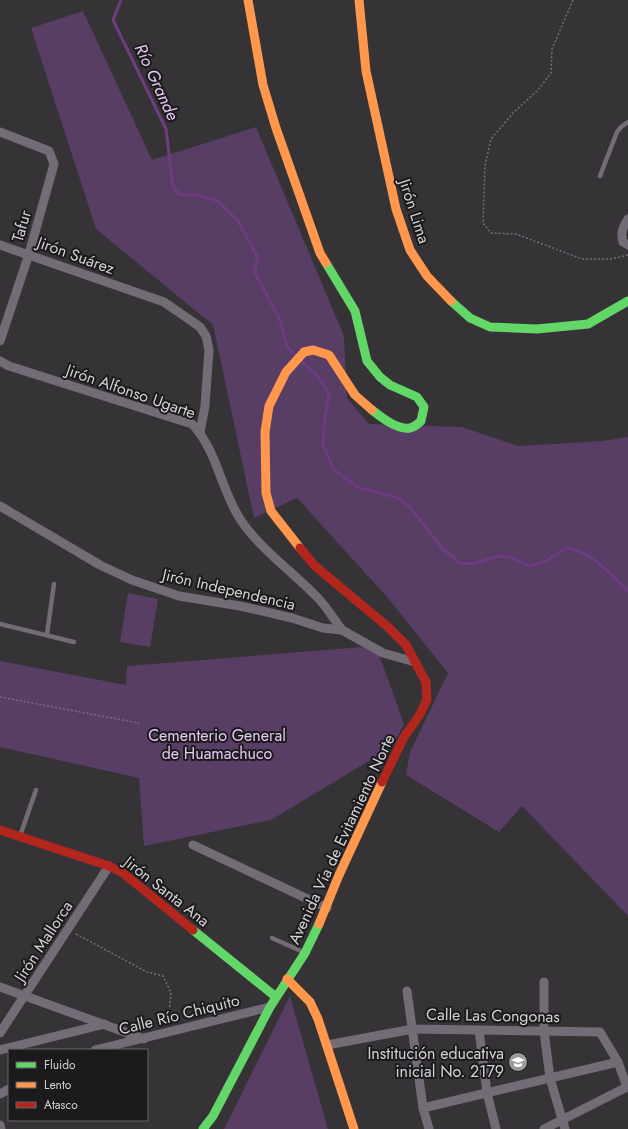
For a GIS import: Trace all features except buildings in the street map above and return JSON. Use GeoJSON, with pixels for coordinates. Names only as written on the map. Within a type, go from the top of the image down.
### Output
{"type":"FeatureCollection","features":[{"type":"Feature","properties":{"kind":"main road","name":"Avenida Vía de Evitamiento Norte"},"geometry":{"type":"LineString","coordinates":[[203,1129],[213,1116],[270,1007],[304,953],[327,908],[339,875],[404,737],[419,716],[427,700],[426,682],[406,645],[388,627],[315,566],[270,511],[266,493],[265,432],[269,406],[286,372],[304,352],[313,350],[329,355],[355,394],[381,417],[403,428],[412,428],[421,421],[424,407],[417,397],[390,385],[380,377],[367,361],[363,350],[355,310],[320,254],[276,128],[263,85],[248,0]]}},
{"type":"Feature","properties":{"kind":"main road","name":"Jirón Lima"},"geometry":{"type":"LineString","coordinates":[[359,0],[366,71],[386,169],[396,209],[410,250],[427,276],[470,318],[490,327],[537,329],[588,324],[628,301]]}},
{"type":"Feature","properties":{"kind":"main road","name":"Jirón Santa Ana"},"geometry":{"type":"LineString","coordinates":[[0,830],[109,866],[122,872],[276,997]]}},
{"type":"Feature","properties":{"kind":"main road"},"geometry":{"type":"LineString","coordinates":[[287,980],[310,1002],[327,1045],[354,1129]]}},
{"type":"Feature","properties":{"kind":"street","name":"Tafur"},"geometry":{"type":"LineString","coordinates":[[0,132],[49,151],[54,164],[29,254],[0,341]]}},
{"type":"Feature","properties":{"kind":"street"},"geometry":{"type":"LineString","coordinates":[[628,219],[621,232],[621,238],[623,242],[628,245]]}},
{"type":"Feature","properties":{"kind":"street","name":"Jirón Suárez"},"geometry":{"type":"LineString","coordinates":[[0,244],[164,302],[200,327],[206,336],[209,350],[205,406],[200,432]]}},
{"type":"Feature","properties":{"kind":"street","name":"Jirón Alfonso Ugarte"},"geometry":{"type":"LineString","coordinates":[[0,361],[47,378],[192,424],[200,432],[242,521],[252,534],[316,595],[342,630]]}},
{"type":"Feature","properties":{"kind":"street","name":"Jirón Independencia"},"geometry":{"type":"LineString","coordinates":[[0,506],[100,565],[162,591],[179,596],[240,606],[292,618],[323,628],[342,630],[383,653],[416,662]]}},
{"type":"Feature","properties":{"kind":"street"},"geometry":{"type":"LineString","coordinates":[[193,845],[327,908]]}},
{"type":"Feature","properties":{"kind":"street","name":"Jirón Mallorca"},"geometry":{"type":"LineString","coordinates":[[0,1033],[109,866]]}},
{"type":"Feature","properties":{"kind":"street"},"geometry":{"type":"LineString","coordinates":[[544,982],[544,1031],[550,1078],[564,1125],[544,1129]]}},
{"type":"Feature","properties":{"kind":"street"},"geometry":{"type":"LineString","coordinates":[[0,987],[26,995],[144,1039]]}},
{"type":"Feature","properties":{"kind":"street"},"geometry":{"type":"LineString","coordinates":[[407,991],[423,1108],[429,1129]]}},
{"type":"Feature","properties":{"kind":"street","name":"Calle Río Chiquito"},"geometry":{"type":"LineString","coordinates":[[99,1049],[270,1007]]}},
{"type":"Feature","properties":{"kind":"street"},"geometry":{"type":"LineString","coordinates":[[0,1050],[106,1024]]}},
{"type":"Feature","properties":{"kind":"street","name":"Calle Las Congonas"},"geometry":{"type":"LineString","coordinates":[[327,1045],[413,1029],[600,1032],[618,1062],[627,1087],[564,1125]]}},
{"type":"Feature","properties":{"kind":"street"},"geometry":{"type":"LineString","coordinates":[[479,1030],[487,1093],[496,1129]]}},
{"type":"Feature","properties":{"kind":"street"},"geometry":{"type":"LineString","coordinates":[[423,1108],[618,1062]]}},
{"type":"Feature","properties":{"kind":"street"},"geometry":{"type":"LineString","coordinates":[[0,1125],[1,1129]]}},
{"type":"Feature","properties":{"kind":"lane"},"geometry":{"type":"LineString","coordinates":[[600,176],[617,132],[628,122]]}},
{"type":"Feature","properties":{"kind":"lane"},"geometry":{"type":"LineString","coordinates":[[47,634],[54,584]]}},
{"type":"Feature","properties":{"kind":"lane"},"geometry":{"type":"LineString","coordinates":[[0,624],[47,634],[74,642]]}},
{"type":"Feature","properties":{"kind":"lane"},"geometry":{"type":"LineString","coordinates":[[20,837],[36,790]]}},
{"type":"Feature","properties":{"kind":"lane"},"geometry":{"type":"LineString","coordinates":[[272,938],[304,953]]}},
{"type":"Feature","properties":{"kind":"path"},"geometry":{"type":"LineString","coordinates":[[573,0],[552,49],[551,73],[538,90],[513,113],[491,139],[485,164],[483,223],[491,233],[516,234],[582,259],[611,258],[628,255]]}},
{"type":"Feature","properties":{"kind":"path"},"geometry":{"type":"LineString","coordinates":[[0,697],[139,723]]}},
{"type":"Feature","properties":{"kind":"path"},"geometry":{"type":"LineString","coordinates":[[68,930],[146,972],[163,976],[171,993],[169,1012],[189,1028]]}},
{"type":"Feature","properties":{"kind":"green space"},"geometry":{"type":"Polygon","coordinates":[[[83,11],[152,160],[256,127],[344,336],[347,398],[369,424],[462,427],[518,446],[603,441],[628,437],[628,916],[522,806],[499,832],[406,775],[410,752],[448,673],[387,597],[297,498],[254,518],[213,325],[96,229],[31,28],[83,11]]]}},
{"type":"Feature","properties":{"kind":"green space"},"geometry":{"type":"Polygon","coordinates":[[[128,593],[158,599],[150,647],[120,642],[128,593]]]}},
{"type":"Feature","properties":{"kind":"green space","name":"Cementerio General de Huamachuco"},"geometry":{"type":"Polygon","coordinates":[[[376,646],[404,724],[392,747],[271,820],[144,846],[139,778],[0,747],[0,661],[126,685],[127,666],[376,646]]]}},
{"type":"Feature","properties":{"kind":"green space"},"geometry":{"type":"Polygon","coordinates":[[[290,996],[328,1129],[224,1129],[290,996]]]}},
{"type":"Feature","properties":{"kind":"waterway","name":"Río Grande"},"geometry":{"type":"LineString","coordinates":[[121,0],[113,20],[166,129],[173,187],[179,194],[198,195],[218,201],[238,221],[257,256],[255,273],[280,320],[287,346],[294,355]]}},
{"type":"Feature","properties":{"kind":"waterway","name":"Río Grande"},"geometry":{"type":"LineString","coordinates":[[301,361],[317,375],[329,393],[325,417],[323,445],[334,470],[359,488],[396,497],[408,505],[442,548],[460,563],[472,564],[499,556],[511,557],[529,566],[542,563],[567,548],[585,554],[593,559],[628,591]]}},
{"type":"Feature","properties":{"kind":"traffic: fast"},"geometry":{"type":"LineString","coordinates":[[326,263],[355,311],[367,361],[380,377],[390,385],[417,397],[424,407],[421,421],[410,428],[395,425],[372,410]]}},
{"type":"Feature","properties":{"kind":"traffic: fast"},"geometry":{"type":"LineString","coordinates":[[451,301],[470,318],[490,327],[537,329],[588,324],[628,301]]}},
{"type":"Feature","properties":{"kind":"traffic: fast"},"geometry":{"type":"LineString","coordinates":[[203,1129],[213,1116],[270,1007],[305,953],[319,924]]}},
{"type":"Feature","properties":{"kind":"traffic: fast"},"geometry":{"type":"LineString","coordinates":[[193,930],[276,997]]}},
{"type":"Feature","properties":{"kind":"traffic: slow"},"geometry":{"type":"LineString","coordinates":[[248,0],[263,85],[276,128],[320,253],[326,263]]}},
{"type":"Feature","properties":{"kind":"traffic: slow"},"geometry":{"type":"LineString","coordinates":[[359,0],[366,71],[396,209],[410,250],[427,276],[451,301]]}},
{"type":"Feature","properties":{"kind":"traffic: slow"},"geometry":{"type":"LineString","coordinates":[[300,548],[271,511],[266,493],[265,432],[269,406],[286,372],[304,352],[313,350],[329,355],[355,395],[372,410]]}},
{"type":"Feature","properties":{"kind":"traffic: slow"},"geometry":{"type":"LineString","coordinates":[[319,924],[339,875],[382,782]]}},
{"type":"Feature","properties":{"kind":"traffic: slow"},"geometry":{"type":"LineString","coordinates":[[287,979],[310,1002],[318,1019],[354,1129]]}},
{"type":"Feature","properties":{"kind":"traffic: jam"},"geometry":{"type":"LineString","coordinates":[[300,548],[315,566],[388,627],[406,645],[426,682],[427,700],[419,716],[404,737],[382,782]]}},
{"type":"Feature","properties":{"kind":"traffic: jam"},"geometry":{"type":"LineString","coordinates":[[0,830],[109,866],[123,873],[193,930]]}},
{"type":"Feature","properties":{"kind":"place","name":"Institución educativa inicial No. 2179"},"geometry":{"type":"Point","coordinates":[518,1062]}}]}
